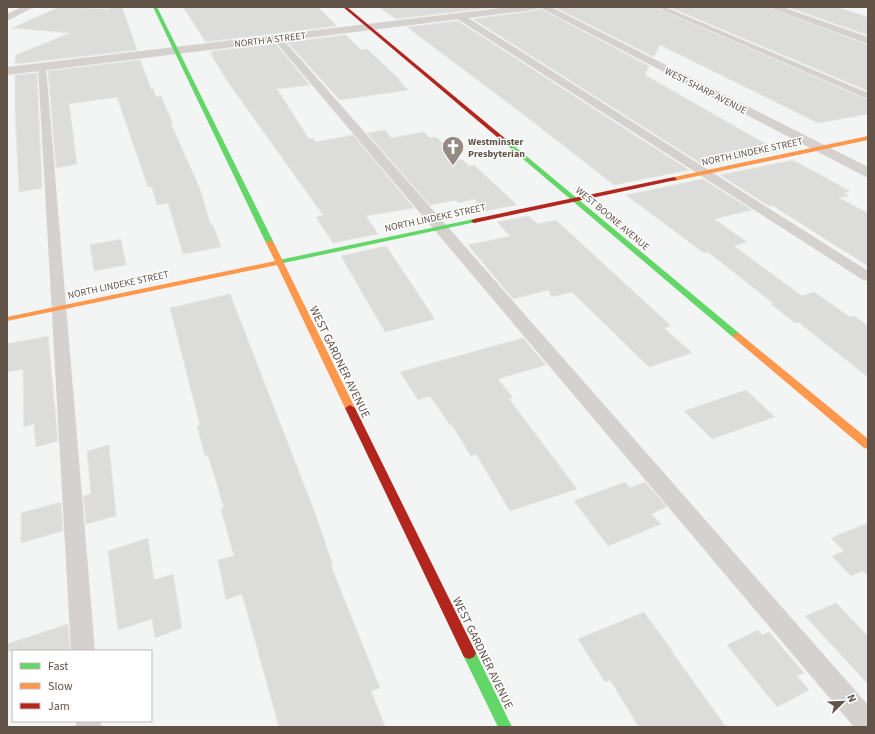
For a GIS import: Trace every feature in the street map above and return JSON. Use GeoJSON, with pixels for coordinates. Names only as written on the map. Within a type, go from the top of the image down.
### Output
{"type":"FeatureCollection","features":[{"type":"Feature","properties":{"kind":"street"},"geometry":{"type":"LineString","coordinates":[[7,18],[29,7]]}},
{"type":"Feature","properties":{"kind":"street","name":"WEST GARDNER AVENUE"},"geometry":{"type":"LineString","coordinates":[[155,7],[277,261],[506,727]]}},
{"type":"Feature","properties":{"kind":"street","name":"WEST BOONE AVENUE"},"geometry":{"type":"LineString","coordinates":[[345,7],[868,446]]}},
{"type":"Feature","properties":{"kind":"street","name":"NORTH A STREET"},"geometry":{"type":"LineString","coordinates":[[7,71],[533,7]]}},
{"type":"Feature","properties":{"kind":"street","name":"WEST SHARP AVENUE"},"geometry":{"type":"LineString","coordinates":[[544,7],[868,173]]}},
{"type":"Feature","properties":{"kind":"street"},"geometry":{"type":"LineString","coordinates":[[773,7],[868,41]]}},
{"type":"Feature","properties":{"kind":"street","name":"NORTH LINDEKE STREET"},"geometry":{"type":"LineString","coordinates":[[7,319],[277,261],[868,138]]}},
{"type":"Feature","properties":{"kind":"lane"},"geometry":{"type":"LineString","coordinates":[[659,7],[868,96]]}},
{"type":"Feature","properties":{"kind":"lane"},"geometry":{"type":"LineString","coordinates":[[458,16],[868,277]]}},
{"type":"Feature","properties":{"kind":"lane"},"geometry":{"type":"LineString","coordinates":[[277,38],[442,227],[868,724]]}},
{"type":"Feature","properties":{"kind":"lane"},"geometry":{"type":"LineString","coordinates":[[42,67],[84,650]]}},
{"type":"Feature","properties":{"kind":"building"},"geometry":{"type":"Polygon","coordinates":[[[59,7],[109,9],[112,7],[122,7],[137,50],[15,64],[16,55],[70,33],[12,28],[59,7]]]}},
{"type":"Feature","properties":{"kind":"building"},"geometry":{"type":"Polygon","coordinates":[[[183,7],[318,7],[337,26],[206,42],[183,7]]]}},
{"type":"Feature","properties":{"kind":"building"},"geometry":{"type":"Polygon","coordinates":[[[379,7],[496,7],[396,19],[379,7]]]}},
{"type":"Feature","properties":{"kind":"building"},"geometry":{"type":"Polygon","coordinates":[[[554,7],[655,7],[868,100],[868,114],[818,123],[660,45],[654,57],[554,7]]]}},
{"type":"Feature","properties":{"kind":"building"},"geometry":{"type":"Polygon","coordinates":[[[669,7],[767,7],[868,45],[868,91],[669,7]]]}},
{"type":"Feature","properties":{"kind":"building"},"geometry":{"type":"Polygon","coordinates":[[[787,7],[837,7],[868,17],[868,35],[787,7]]]}},
{"type":"Feature","properties":{"kind":"building"},"geometry":{"type":"Polygon","coordinates":[[[539,8],[649,66],[645,75],[778,151],[705,166],[473,19],[533,11],[539,8]]]}},
{"type":"Feature","properties":{"kind":"building"},"geometry":{"type":"Polygon","coordinates":[[[458,21],[689,170],[614,185],[523,114],[407,27],[458,21]]]}},
{"type":"Feature","properties":{"kind":"building"},"geometry":{"type":"Polygon","coordinates":[[[346,35],[361,50],[367,49],[401,81],[399,81],[408,90],[340,100],[287,42],[346,35]]]}},
{"type":"Feature","properties":{"kind":"building"},"geometry":{"type":"Polygon","coordinates":[[[275,43],[310,85],[277,89],[309,139],[313,138],[316,142],[353,135],[414,208],[366,216],[378,234],[333,243],[316,217],[323,215],[228,82],[210,53],[214,53],[212,51],[275,43]]]}},
{"type":"Feature","properties":{"kind":"building"},"geometry":{"type":"Polygon","coordinates":[[[140,60],[151,89],[153,88],[156,97],[161,96],[173,124],[171,124],[200,189],[211,226],[213,225],[221,247],[183,254],[168,203],[157,205],[152,187],[148,187],[117,97],[69,104],[77,164],[56,168],[48,71],[140,60]]]}},
{"type":"Feature","properties":{"kind":"building"},"geometry":{"type":"Polygon","coordinates":[[[37,73],[42,188],[19,192],[15,75],[37,73]]]}},
{"type":"Feature","properties":{"kind":"building","name":"Westminster Presbyterian"},"geometry":{"type":"Polygon","coordinates":[[[385,130],[391,138],[424,132],[430,138],[436,137],[460,160],[463,160],[469,166],[474,165],[517,205],[486,211],[474,199],[458,203],[456,200],[430,205],[367,133],[385,130]]]}},
{"type":"Feature","properties":{"kind":"building"},"geometry":{"type":"Polygon","coordinates":[[[793,160],[850,191],[844,193],[849,196],[839,198],[868,213],[868,266],[773,206],[769,206],[720,175],[793,160]]]}},
{"type":"Feature","properties":{"kind":"building"},"geometry":{"type":"Polygon","coordinates":[[[703,179],[752,210],[714,219],[747,242],[734,246],[802,296],[814,292],[850,317],[854,316],[868,326],[868,377],[798,322],[795,323],[771,304],[774,304],[708,252],[704,253],[626,195],[703,179]]]}},
{"type":"Feature","properties":{"kind":"building"},"geometry":{"type":"Polygon","coordinates":[[[528,216],[538,224],[556,220],[671,326],[664,328],[692,353],[649,367],[572,292],[551,297],[549,290],[513,299],[468,245],[510,236],[497,222],[528,216]]]}},
{"type":"Feature","properties":{"kind":"building"},"geometry":{"type":"Polygon","coordinates":[[[121,239],[126,265],[94,271],[90,245],[121,239]]]}},
{"type":"Feature","properties":{"kind":"building"},"geometry":{"type":"Polygon","coordinates":[[[386,246],[435,319],[385,332],[341,256],[386,246]]]}},
{"type":"Feature","properties":{"kind":"building"},"geometry":{"type":"Polygon","coordinates":[[[230,294],[315,513],[333,566],[331,566],[380,688],[371,691],[385,727],[279,727],[242,594],[226,600],[218,560],[234,556],[221,509],[224,508],[208,455],[205,456],[197,426],[200,425],[170,308],[230,294]]]}},
{"type":"Feature","properties":{"kind":"building"},"geometry":{"type":"Polygon","coordinates":[[[48,336],[58,441],[36,447],[34,424],[24,427],[23,369],[7,372],[7,344],[48,336]]]}},
{"type":"Feature","properties":{"kind":"building"},"geometry":{"type":"Polygon","coordinates":[[[523,338],[546,365],[498,379],[513,398],[509,399],[577,489],[510,511],[476,454],[471,456],[452,425],[450,425],[430,396],[418,400],[400,372],[523,338]]]}},
{"type":"Feature","properties":{"kind":"building"},"geometry":{"type":"Polygon","coordinates":[[[746,390],[775,417],[712,439],[684,411],[746,390]]]}},
{"type":"Feature","properties":{"kind":"building"},"geometry":{"type":"Polygon","coordinates":[[[109,445],[116,516],[86,524],[83,496],[91,494],[87,451],[109,445]]]}},
{"type":"Feature","properties":{"kind":"building"},"geometry":{"type":"Polygon","coordinates":[[[625,482],[630,488],[645,482],[667,507],[651,514],[661,524],[608,546],[574,501],[625,482]]]}},
{"type":"Feature","properties":{"kind":"building"},"geometry":{"type":"Polygon","coordinates":[[[61,502],[63,531],[21,543],[21,513],[61,502]]]}},
{"type":"Feature","properties":{"kind":"building"},"geometry":{"type":"Polygon","coordinates":[[[868,523],[868,576],[863,571],[851,576],[832,556],[844,551],[831,538],[868,523]]]}},
{"type":"Feature","properties":{"kind":"building"},"geometry":{"type":"Polygon","coordinates":[[[148,538],[154,580],[173,574],[182,628],[155,638],[152,619],[118,630],[108,551],[148,538]]]}},
{"type":"Feature","properties":{"kind":"building"},"geometry":{"type":"Polygon","coordinates":[[[836,603],[868,636],[868,684],[805,616],[836,603]]]}},
{"type":"Feature","properties":{"kind":"building"},"geometry":{"type":"Polygon","coordinates":[[[644,612],[726,727],[639,727],[610,680],[605,682],[578,639],[644,612]]]}},
{"type":"Feature","properties":{"kind":"building"},"geometry":{"type":"Polygon","coordinates":[[[68,624],[70,650],[7,651],[7,644],[68,624]]]}},
{"type":"Feature","properties":{"kind":"building"},"geometry":{"type":"Polygon","coordinates":[[[758,630],[762,635],[769,632],[804,673],[797,676],[809,690],[777,707],[727,645],[758,630]]]}},
{"type":"Feature","properties":{"kind":"traffic: fast"},"geometry":{"type":"LineString","coordinates":[[155,7],[270,243]]}},
{"type":"Feature","properties":{"kind":"traffic: fast"},"geometry":{"type":"LineString","coordinates":[[505,141],[737,336]]}},
{"type":"Feature","properties":{"kind":"traffic: fast"},"geometry":{"type":"LineString","coordinates":[[279,262],[474,221]]}},
{"type":"Feature","properties":{"kind":"traffic: fast"},"geometry":{"type":"LineString","coordinates":[[469,653],[505,727]]}},
{"type":"Feature","properties":{"kind":"traffic: slow"},"geometry":{"type":"LineString","coordinates":[[674,179],[868,138]]}},
{"type":"Feature","properties":{"kind":"traffic: slow"},"geometry":{"type":"LineString","coordinates":[[270,243],[350,408]]}},
{"type":"Feature","properties":{"kind":"traffic: slow"},"geometry":{"type":"LineString","coordinates":[[7,319],[279,262]]}},
{"type":"Feature","properties":{"kind":"traffic: slow"},"geometry":{"type":"LineString","coordinates":[[737,336],[868,445]]}},
{"type":"Feature","properties":{"kind":"traffic: jam"},"geometry":{"type":"LineString","coordinates":[[345,7],[505,141]]}},
{"type":"Feature","properties":{"kind":"traffic: jam"},"geometry":{"type":"LineString","coordinates":[[474,221],[674,179]]}},
{"type":"Feature","properties":{"kind":"traffic: jam"},"geometry":{"type":"LineString","coordinates":[[350,408],[469,653]]}},
{"type":"Feature","properties":{"kind":"place","name":"Westminster Presbyterian"},"geometry":{"type":"Point","coordinates":[453,166]}}]}
